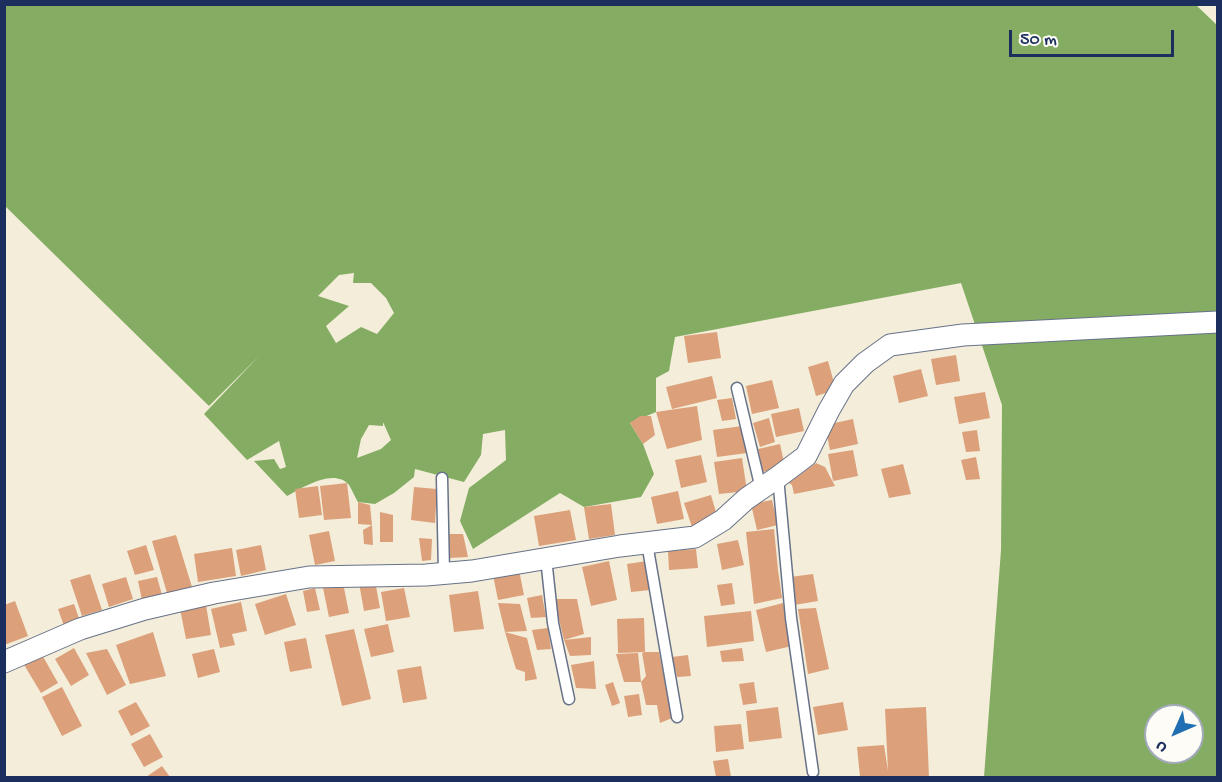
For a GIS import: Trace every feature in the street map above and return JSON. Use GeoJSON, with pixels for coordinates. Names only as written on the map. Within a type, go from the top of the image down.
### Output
{"type":"FeatureCollection","features":[{"type":"Feature","properties":{"kind":"street"},"geometry":{"type":"LineString","coordinates":[[4,662],[81,629],[145,609],[214,593],[309,577],[426,575],[472,571],[695,537],[723,520],[746,499],[806,456],[844,384],[865,363],[890,345],[963,335],[1218,322]]}},
{"type":"Feature","properties":{"kind":"lane"},"geometry":{"type":"LineString","coordinates":[[737,388],[770,483],[813,772]]}},
{"type":"Feature","properties":{"kind":"lane"},"geometry":{"type":"LineString","coordinates":[[442,478],[444,573]]}},
{"type":"Feature","properties":{"kind":"lane"},"geometry":{"type":"LineString","coordinates":[[647,543],[677,717]]}},
{"type":"Feature","properties":{"kind":"lane"},"geometry":{"type":"LineString","coordinates":[[546,558],[553,623],[569,699]]}},
{"type":"Feature","properties":{"kind":"green space"},"geometry":{"type":"Polygon","coordinates":[[[4,5],[1196,5],[1218,26],[1217,777],[984,777],[1001,550],[1002,405],[961,283],[675,337],[669,371],[656,378],[656,412],[630,423],[643,444],[654,474],[641,497],[584,507],[560,493],[473,549],[460,521],[469,488],[506,460],[505,430],[483,434],[481,455],[464,482],[415,469],[414,477],[375,504],[358,502],[349,485],[335,478],[309,484],[287,496],[254,461],[274,459],[280,469],[286,467],[279,441],[247,460],[204,414],[259,356],[209,406],[5,206],[4,5]],[[354,273],[339,275],[318,296],[349,306],[326,326],[336,343],[361,327],[377,334],[394,313],[386,298],[371,283],[353,283],[354,273]],[[383,422],[383,426],[369,425],[361,439],[357,458],[381,449],[391,440],[383,422]]]}},
{"type":"Feature","properties":{"kind":"building"},"geometry":{"type":"Polygon","coordinates":[[[717,332],[721,358],[688,363],[684,336],[717,332]]]}},
{"type":"Feature","properties":{"kind":"building"},"geometry":{"type":"Polygon","coordinates":[[[956,355],[960,381],[936,385],[931,359],[956,355]]]}},
{"type":"Feature","properties":{"kind":"building"},"geometry":{"type":"Polygon","coordinates":[[[828,361],[836,390],[816,396],[808,367],[828,361]]]}},
{"type":"Feature","properties":{"kind":"building"},"geometry":{"type":"Polygon","coordinates":[[[921,369],[928,396],[899,403],[893,376],[921,369]]]}},
{"type":"Feature","properties":{"kind":"building"},"geometry":{"type":"Polygon","coordinates":[[[712,376],[717,398],[672,409],[666,387],[712,376]]]}},
{"type":"Feature","properties":{"kind":"building"},"geometry":{"type":"Polygon","coordinates":[[[772,380],[779,408],[752,414],[746,386],[772,380]]]}},
{"type":"Feature","properties":{"kind":"building"},"geometry":{"type":"Polygon","coordinates":[[[985,392],[990,418],[959,424],[954,397],[985,392]]]}},
{"type":"Feature","properties":{"kind":"building"},"geometry":{"type":"Polygon","coordinates":[[[732,398],[736,419],[722,421],[717,400],[732,398]]]}},
{"type":"Feature","properties":{"kind":"building"},"geometry":{"type":"Polygon","coordinates":[[[697,406],[702,440],[667,449],[656,412],[697,406]]]}},
{"type":"Feature","properties":{"kind":"building"},"geometry":{"type":"Polygon","coordinates":[[[799,408],[804,431],[776,437],[771,414],[799,408]]]}},
{"type":"Feature","properties":{"kind":"building"},"geometry":{"type":"Polygon","coordinates":[[[640,416],[651,416],[655,435],[643,444],[630,423],[640,416]]]}},
{"type":"Feature","properties":{"kind":"building"},"geometry":{"type":"Polygon","coordinates":[[[769,418],[775,442],[760,447],[753,423],[769,418]]]}},
{"type":"Feature","properties":{"kind":"building"},"geometry":{"type":"Polygon","coordinates":[[[853,419],[858,444],[830,450],[825,425],[853,419]]]}},
{"type":"Feature","properties":{"kind":"building"},"geometry":{"type":"Polygon","coordinates":[[[742,426],[747,453],[717,457],[713,430],[742,426]]]}},
{"type":"Feature","properties":{"kind":"building"},"geometry":{"type":"Polygon","coordinates":[[[977,430],[980,451],[966,452],[962,432],[977,430]]]}},
{"type":"Feature","properties":{"kind":"building"},"geometry":{"type":"Polygon","coordinates":[[[780,444],[785,467],[763,472],[758,449],[780,444]]]}},
{"type":"Feature","properties":{"kind":"building"},"geometry":{"type":"Polygon","coordinates":[[[853,450],[858,476],[833,481],[828,454],[853,450]]]}},
{"type":"Feature","properties":{"kind":"building"},"geometry":{"type":"Polygon","coordinates":[[[701,455],[707,482],[681,488],[675,460],[701,455]]]}},
{"type":"Feature","properties":{"kind":"building"},"geometry":{"type":"Polygon","coordinates":[[[976,457],[980,479],[966,480],[961,460],[976,457]]]}},
{"type":"Feature","properties":{"kind":"building"},"geometry":{"type":"Polygon","coordinates":[[[742,458],[747,491],[719,494],[714,462],[742,458]]]}},
{"type":"Feature","properties":{"kind":"building"},"geometry":{"type":"Polygon","coordinates":[[[816,463],[825,467],[835,486],[794,494],[792,485],[789,483],[816,463]]]}},
{"type":"Feature","properties":{"kind":"building"},"geometry":{"type":"Polygon","coordinates":[[[903,464],[911,494],[889,498],[881,469],[903,464]]]}},
{"type":"Feature","properties":{"kind":"building"},"geometry":{"type":"Polygon","coordinates":[[[347,483],[351,518],[324,520],[320,486],[347,483]]]}},
{"type":"Feature","properties":{"kind":"building"},"geometry":{"type":"Polygon","coordinates":[[[318,486],[322,515],[299,518],[295,489],[318,486]]]}},
{"type":"Feature","properties":{"kind":"building"},"geometry":{"type":"Polygon","coordinates":[[[414,487],[437,489],[435,523],[411,520],[414,487]]]}},
{"type":"Feature","properties":{"kind":"building"},"geometry":{"type":"Polygon","coordinates":[[[678,491],[684,519],[657,524],[651,497],[678,491]]]}},
{"type":"Feature","properties":{"kind":"building"},"geometry":{"type":"Polygon","coordinates":[[[711,495],[718,519],[692,527],[684,503],[711,495]]]}},
{"type":"Feature","properties":{"kind":"building"},"geometry":{"type":"Polygon","coordinates":[[[772,500],[778,525],[757,530],[751,504],[772,500]]]}},
{"type":"Feature","properties":{"kind":"building"},"geometry":{"type":"Polygon","coordinates":[[[358,502],[370,505],[372,525],[358,524],[358,502]]]}},
{"type":"Feature","properties":{"kind":"building"},"geometry":{"type":"Polygon","coordinates":[[[611,504],[615,535],[589,539],[584,507],[611,504]]]}},
{"type":"Feature","properties":{"kind":"building"},"geometry":{"type":"Polygon","coordinates":[[[570,510],[576,540],[539,546],[534,516],[570,510]]]}},
{"type":"Feature","properties":{"kind":"building"},"geometry":{"type":"Polygon","coordinates":[[[380,512],[393,515],[393,542],[380,542],[380,512]]]}},
{"type":"Feature","properties":{"kind":"building"},"geometry":{"type":"Polygon","coordinates":[[[372,525],[373,545],[364,544],[363,530],[372,525]]]}},
{"type":"Feature","properties":{"kind":"building"},"geometry":{"type":"Polygon","coordinates":[[[774,529],[782,598],[754,604],[746,532],[774,529]]]}},
{"type":"Feature","properties":{"kind":"building"},"geometry":{"type":"Polygon","coordinates":[[[329,531],[335,561],[315,565],[309,535],[329,531]]]}},
{"type":"Feature","properties":{"kind":"building"},"geometry":{"type":"Polygon","coordinates":[[[446,534],[463,534],[468,557],[449,558],[446,534]]]}},
{"type":"Feature","properties":{"kind":"building"},"geometry":{"type":"Polygon","coordinates":[[[176,535],[192,587],[167,593],[152,541],[176,535]]]}},
{"type":"Feature","properties":{"kind":"building"},"geometry":{"type":"Polygon","coordinates":[[[419,538],[432,539],[431,560],[422,561],[419,538]]]}},
{"type":"Feature","properties":{"kind":"building"},"geometry":{"type":"Polygon","coordinates":[[[738,540],[744,565],[722,570],[717,544],[738,540]]]}},
{"type":"Feature","properties":{"kind":"building"},"geometry":{"type":"Polygon","coordinates":[[[146,545],[154,570],[135,575],[127,551],[146,545]]]}},
{"type":"Feature","properties":{"kind":"building"},"geometry":{"type":"Polygon","coordinates":[[[261,545],[266,570],[241,576],[236,550],[261,545]]]}},
{"type":"Feature","properties":{"kind":"building"},"geometry":{"type":"Polygon","coordinates":[[[232,548],[236,576],[198,582],[194,554],[232,548]]]}},
{"type":"Feature","properties":{"kind":"building"},"geometry":{"type":"Polygon","coordinates":[[[696,549],[698,568],[669,570],[668,551],[696,549]]]}},
{"type":"Feature","properties":{"kind":"building"},"geometry":{"type":"Polygon","coordinates":[[[609,561],[617,600],[591,606],[582,567],[609,561]]]}},
{"type":"Feature","properties":{"kind":"building"},"geometry":{"type":"Polygon","coordinates":[[[647,561],[650,590],[631,592],[627,564],[647,561]]]}},
{"type":"Feature","properties":{"kind":"building"},"geometry":{"type":"Polygon","coordinates":[[[519,570],[524,595],[498,600],[493,575],[519,570]]]}},
{"type":"Feature","properties":{"kind":"building"},"geometry":{"type":"Polygon","coordinates":[[[90,574],[102,610],[82,616],[70,580],[90,574]]]}},
{"type":"Feature","properties":{"kind":"building"},"geometry":{"type":"Polygon","coordinates":[[[813,574],[818,601],[794,605],[790,577],[813,574]]]}},
{"type":"Feature","properties":{"kind":"building"},"geometry":{"type":"Polygon","coordinates":[[[126,577],[133,599],[109,607],[102,584],[126,577]]]}},
{"type":"Feature","properties":{"kind":"building"},"geometry":{"type":"Polygon","coordinates":[[[157,577],[162,595],[142,600],[138,581],[157,577]]]}},
{"type":"Feature","properties":{"kind":"building"},"geometry":{"type":"Polygon","coordinates":[[[375,581],[380,608],[364,611],[359,583],[375,581]]]}},
{"type":"Feature","properties":{"kind":"building"},"geometry":{"type":"Polygon","coordinates":[[[343,583],[349,613],[329,617],[323,588],[343,583]]]}},
{"type":"Feature","properties":{"kind":"building"},"geometry":{"type":"Polygon","coordinates":[[[732,583],[735,604],[721,606],[717,585],[732,583]]]}},
{"type":"Feature","properties":{"kind":"building"},"geometry":{"type":"Polygon","coordinates":[[[315,588],[320,610],[307,612],[303,591],[315,588]]]}},
{"type":"Feature","properties":{"kind":"building"},"geometry":{"type":"Polygon","coordinates":[[[404,588],[410,617],[386,621],[381,592],[404,588]]]}},
{"type":"Feature","properties":{"kind":"building"},"geometry":{"type":"Polygon","coordinates":[[[478,591],[484,629],[454,632],[449,595],[478,591]]]}},
{"type":"Feature","properties":{"kind":"building"},"geometry":{"type":"Polygon","coordinates":[[[286,594],[296,625],[265,635],[255,604],[286,594]]]}},
{"type":"Feature","properties":{"kind":"building"},"geometry":{"type":"Polygon","coordinates":[[[542,595],[546,617],[531,618],[527,598],[542,595]]]}},
{"type":"Feature","properties":{"kind":"building"},"geometry":{"type":"Polygon","coordinates":[[[554,599],[577,599],[584,634],[564,640],[554,599]]]}},
{"type":"Feature","properties":{"kind":"building"},"geometry":{"type":"Polygon","coordinates":[[[15,601],[28,636],[4,645],[4,605],[15,601]]]}},
{"type":"Feature","properties":{"kind":"building"},"geometry":{"type":"Polygon","coordinates":[[[241,602],[247,631],[232,634],[235,645],[220,648],[211,609],[241,602]]]}},
{"type":"Feature","properties":{"kind":"building"},"geometry":{"type":"Polygon","coordinates":[[[498,603],[520,604],[527,631],[505,632],[498,603]]]}},
{"type":"Feature","properties":{"kind":"building"},"geometry":{"type":"Polygon","coordinates":[[[783,603],[792,646],[766,652],[756,610],[783,603]]]}},
{"type":"Feature","properties":{"kind":"building"},"geometry":{"type":"Polygon","coordinates":[[[74,604],[80,621],[64,626],[58,609],[74,604]]]}},
{"type":"Feature","properties":{"kind":"building"},"geometry":{"type":"Polygon","coordinates":[[[206,605],[211,635],[186,639],[180,609],[206,605]]]}},
{"type":"Feature","properties":{"kind":"building"},"geometry":{"type":"Polygon","coordinates":[[[816,608],[829,669],[808,674],[798,609],[816,608]]]}},
{"type":"Feature","properties":{"kind":"building"},"geometry":{"type":"Polygon","coordinates":[[[751,611],[754,641],[707,647],[704,616],[751,611]]]}},
{"type":"Feature","properties":{"kind":"building"},"geometry":{"type":"Polygon","coordinates":[[[644,618],[645,652],[618,653],[617,619],[644,618]]]}},
{"type":"Feature","properties":{"kind":"building"},"geometry":{"type":"Polygon","coordinates":[[[388,624],[394,652],[371,657],[364,629],[388,624]]]}},
{"type":"Feature","properties":{"kind":"building"},"geometry":{"type":"Polygon","coordinates":[[[548,628],[551,649],[537,650],[532,630],[548,628]]]}},
{"type":"Feature","properties":{"kind":"building"},"geometry":{"type":"Polygon","coordinates":[[[354,629],[371,699],[342,706],[325,635],[354,629]]]}},
{"type":"Feature","properties":{"kind":"building"},"geometry":{"type":"Polygon","coordinates":[[[153,632],[166,676],[130,684],[116,645],[153,632]]]}},
{"type":"Feature","properties":{"kind":"building"},"geometry":{"type":"Polygon","coordinates":[[[505,632],[527,638],[537,679],[525,681],[525,672],[516,669],[505,632]]]}},
{"type":"Feature","properties":{"kind":"building"},"geometry":{"type":"Polygon","coordinates":[[[591,637],[591,655],[570,656],[564,640],[591,637]]]}},
{"type":"Feature","properties":{"kind":"building"},"geometry":{"type":"Polygon","coordinates":[[[306,638],[312,668],[290,672],[284,642],[306,638]]]}},
{"type":"Feature","properties":{"kind":"building"},"geometry":{"type":"Polygon","coordinates":[[[74,648],[89,675],[71,686],[55,659],[74,648]]]}},
{"type":"Feature","properties":{"kind":"building"},"geometry":{"type":"Polygon","coordinates":[[[742,648],[744,661],[722,662],[720,651],[742,648]]]}},
{"type":"Feature","properties":{"kind":"building"},"geometry":{"type":"Polygon","coordinates":[[[107,649],[126,685],[107,695],[86,653],[107,649]]]}},
{"type":"Feature","properties":{"kind":"building"},"geometry":{"type":"Polygon","coordinates":[[[214,649],[220,672],[198,678],[192,654],[214,649]]]}},
{"type":"Feature","properties":{"kind":"building"},"geometry":{"type":"Polygon","coordinates":[[[659,652],[672,718],[660,723],[657,705],[646,705],[641,682],[646,676],[642,653],[659,652]]]}},
{"type":"Feature","properties":{"kind":"building"},"geometry":{"type":"Polygon","coordinates":[[[41,653],[58,683],[41,693],[23,663],[41,653]]]}},
{"type":"Feature","properties":{"kind":"building"},"geometry":{"type":"Polygon","coordinates":[[[638,653],[641,682],[624,682],[616,654],[638,653]]]}},
{"type":"Feature","properties":{"kind":"building"},"geometry":{"type":"Polygon","coordinates":[[[688,655],[691,676],[677,677],[672,657],[688,655]]]}},
{"type":"Feature","properties":{"kind":"building"},"geometry":{"type":"Polygon","coordinates":[[[594,661],[596,689],[576,688],[571,665],[594,661]]]}},
{"type":"Feature","properties":{"kind":"building"},"geometry":{"type":"Polygon","coordinates":[[[421,666],[427,699],[403,703],[397,670],[421,666]]]}},
{"type":"Feature","properties":{"kind":"building"},"geometry":{"type":"Polygon","coordinates":[[[613,682],[620,703],[612,706],[605,685],[613,682]]]}},
{"type":"Feature","properties":{"kind":"building"},"geometry":{"type":"Polygon","coordinates":[[[754,682],[757,703],[743,705],[739,684],[754,682]]]}},
{"type":"Feature","properties":{"kind":"building"},"geometry":{"type":"Polygon","coordinates":[[[62,687],[82,726],[62,736],[42,697],[62,687]]]}},
{"type":"Feature","properties":{"kind":"building"},"geometry":{"type":"Polygon","coordinates":[[[639,694],[642,715],[628,717],[624,696],[639,694]]]}},
{"type":"Feature","properties":{"kind":"building"},"geometry":{"type":"Polygon","coordinates":[[[136,702],[150,726],[131,736],[118,711],[136,702]]]}},
{"type":"Feature","properties":{"kind":"building"},"geometry":{"type":"Polygon","coordinates":[[[843,702],[848,730],[818,735],[813,707],[843,702]]]}},
{"type":"Feature","properties":{"kind":"building"},"geometry":{"type":"Polygon","coordinates":[[[778,707],[782,738],[749,742],[746,711],[778,707]]]}},
{"type":"Feature","properties":{"kind":"building"},"geometry":{"type":"Polygon","coordinates":[[[926,707],[929,777],[860,777],[857,747],[884,745],[888,771],[885,709],[926,707]]]}},
{"type":"Feature","properties":{"kind":"building"},"geometry":{"type":"Polygon","coordinates":[[[741,724],[744,749],[716,752],[714,726],[741,724]]]}},
{"type":"Feature","properties":{"kind":"building"},"geometry":{"type":"Polygon","coordinates":[[[150,734],[163,757],[144,767],[131,744],[150,734]]]}},
{"type":"Feature","properties":{"kind":"building"},"geometry":{"type":"Polygon","coordinates":[[[728,759],[731,777],[716,777],[713,761],[728,759]]]}},
{"type":"Feature","properties":{"kind":"building"},"geometry":{"type":"Polygon","coordinates":[[[162,766],[170,777],[146,777],[162,766]]]}}]}
